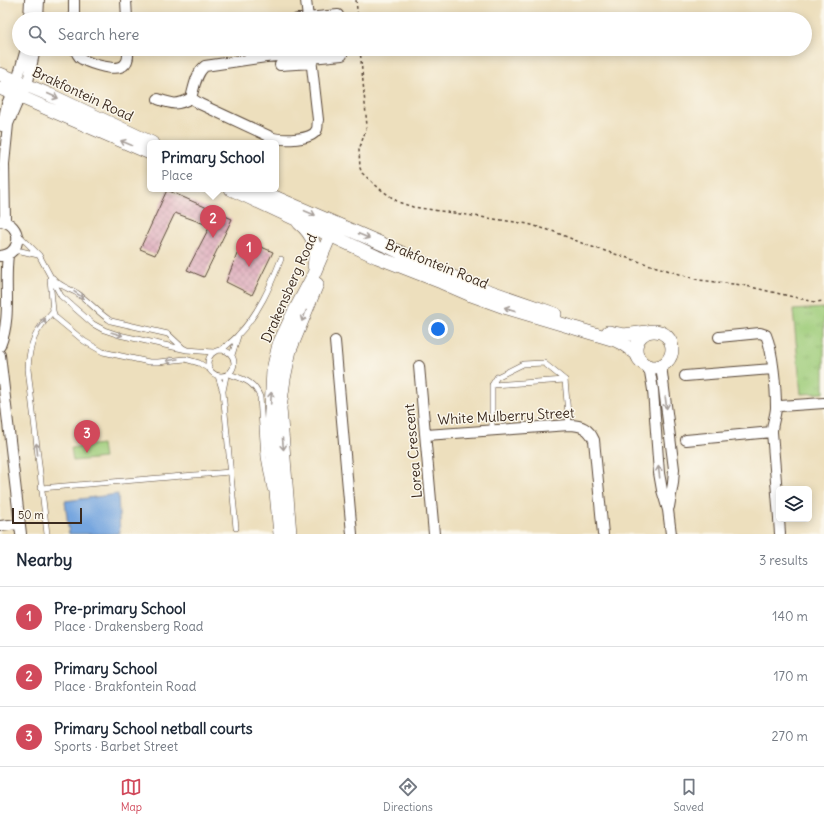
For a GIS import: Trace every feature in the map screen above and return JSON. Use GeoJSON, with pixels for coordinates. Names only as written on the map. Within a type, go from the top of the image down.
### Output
{"type":"FeatureCollection","features":[{"type":"Feature","properties":{"kind":"street"},"geometry":{"type":"LineString","coordinates":[[29,12],[30,0]]}},
{"type":"Feature","properties":{"kind":"street"},"geometry":{"type":"LineString","coordinates":[[38,12],[39,0]]}},
{"type":"Feature","properties":{"kind":"street"},"geometry":{"type":"LineString","coordinates":[[74,0],[74,12]]}},
{"type":"Feature","properties":{"kind":"street"},"geometry":{"type":"LineString","coordinates":[[126,0],[127,12]]}},
{"type":"Feature","properties":{"kind":"street"},"geometry":{"type":"LineString","coordinates":[[306,0],[307,12]]}},
{"type":"Feature","properties":{"kind":"street"},"geometry":{"type":"LineString","coordinates":[[0,346],[5,333],[6,322],[7,254],[18,242],[17,232],[12,225],[3,221],[4,164],[7,130],[15,89],[24,56]]}},
{"type":"Feature","properties":{"kind":"street"},"geometry":{"type":"LineString","coordinates":[[0,136],[7,104],[32,56]]}},
{"type":"Feature","properties":{"kind":"street"},"geometry":{"type":"LineString","coordinates":[[79,56],[82,59],[110,68],[118,68],[126,64],[128,56]]}},
{"type":"Feature","properties":{"kind":"street"},"geometry":{"type":"LineString","coordinates":[[280,66],[311,56]]}},
{"type":"Feature","properties":{"kind":"street"},"geometry":{"type":"LineString","coordinates":[[191,98],[200,104],[273,138],[309,137],[314,134],[317,129],[318,120],[311,56]]}},
{"type":"Feature","properties":{"kind":"street"},"geometry":{"type":"LineString","coordinates":[[158,99],[172,104],[178,104],[191,98],[198,75],[205,66],[266,57],[311,56]]}},
{"type":"Feature","properties":{"kind":"street","name":"Brakfontein Road"},"geometry":{"type":"LineString","coordinates":[[0,74],[15,89],[147,152]]}},
{"type":"Feature","properties":{"kind":"street","name":"Brakfontein Road"},"geometry":{"type":"LineString","coordinates":[[15,89],[50,95],[147,141]]}},
{"type":"Feature","properties":{"kind":"street","name":"Brakfontein Road"},"geometry":{"type":"LineString","coordinates":[[238,192],[377,257],[487,296],[614,334],[624,335],[647,332]]}},
{"type":"Feature","properties":{"kind":"street","name":"Brakfontein Road"},"geometry":{"type":"LineString","coordinates":[[263,192],[388,246],[444,273],[504,307],[615,340],[624,344],[641,359]]}},
{"type":"Feature","properties":{"kind":"street"},"geometry":{"type":"LineString","coordinates":[[282,212],[303,226],[313,242],[316,253],[312,278]]}},
{"type":"Feature","properties":{"kind":"street","name":"Drakensberg Road"},"geometry":{"type":"LineString","coordinates":[[290,534],[280,408],[284,379],[290,350],[338,225]]}},
{"type":"Feature","properties":{"kind":"street","name":"Drakensberg Road"},"geometry":{"type":"LineString","coordinates":[[279,528],[270,429],[273,370],[279,344],[333,237]]}},
{"type":"Feature","properties":{"kind":"street"},"geometry":{"type":"LineString","coordinates":[[641,359],[653,366],[661,365],[669,357],[671,352],[670,341],[662,333],[652,331],[642,335],[637,344],[641,359],[650,372],[652,379],[659,473],[668,510],[671,534]]}},
{"type":"Feature","properties":{"kind":"street"},"geometry":{"type":"LineString","coordinates":[[719,337],[760,333],[766,335],[770,343],[776,408],[772,422],[772,432],[776,486]]}},
{"type":"Feature","properties":{"kind":"street"},"geometry":{"type":"LineString","coordinates":[[335,341],[352,534]]}},
{"type":"Feature","properties":{"kind":"street"},"geometry":{"type":"LineString","coordinates":[[0,355],[3,421],[20,529],[0,526]]}},
{"type":"Feature","properties":{"kind":"street"},"geometry":{"type":"LineString","coordinates":[[661,365],[674,469],[668,510]]}},
{"type":"Feature","properties":{"kind":"street","name":"Lorea Crescent"},"geometry":{"type":"LineString","coordinates":[[419,366],[434,534]]}},
{"type":"Feature","properties":{"kind":"street"},"geometry":{"type":"LineString","coordinates":[[685,376],[773,369]]}},
{"type":"Feature","properties":{"kind":"street"},"geometry":{"type":"LineString","coordinates":[[776,408],[780,406],[824,403]]}},
{"type":"Feature","properties":{"kind":"street","name":"White Mulberry Street"},"geometry":{"type":"LineString","coordinates":[[426,435],[569,425],[583,426],[592,435],[594,440],[603,534]]}},
{"type":"Feature","properties":{"kind":"street"},"geometry":{"type":"LineString","coordinates":[[686,440],[772,432]]}},
{"type":"Feature","properties":{"kind":"street"},"geometry":{"type":"LineString","coordinates":[[779,522],[780,534]]}},
{"type":"Feature","properties":{"kind":"lane"},"geometry":{"type":"LineString","coordinates":[[17,232],[39,255],[61,296],[93,324],[104,330],[119,335],[188,350],[213,352],[226,350],[232,355],[235,364],[232,372],[227,375],[223,392]]}},
{"type":"Feature","properties":{"kind":"lane"},"geometry":{"type":"LineString","coordinates":[[7,254],[21,251],[39,255]]}},
{"type":"Feature","properties":{"kind":"lane"},"geometry":{"type":"LineString","coordinates":[[221,350],[238,335],[257,311],[266,296],[282,259]]}},
{"type":"Feature","properties":{"kind":"lane"},"geometry":{"type":"LineString","coordinates":[[48,273],[52,293],[52,311],[55,317],[84,341],[103,352],[149,362],[185,359],[199,363],[209,369],[214,375],[227,375],[244,379],[257,390],[260,397],[264,457],[279,528]]}},
{"type":"Feature","properties":{"kind":"lane"},"geometry":{"type":"LineString","coordinates":[[48,273],[56,282],[75,292],[104,317],[111,321],[168,334],[183,348],[188,350]]}},
{"type":"Feature","properties":{"kind":"lane"},"geometry":{"type":"LineString","coordinates":[[47,534],[28,358],[33,337],[38,328],[52,311]]}},
{"type":"Feature","properties":{"kind":"lane"},"geometry":{"type":"LineString","coordinates":[[232,355],[238,335]]}},
{"type":"Feature","properties":{"kind":"lane"},"geometry":{"type":"LineString","coordinates":[[209,369],[208,360],[213,352]]}},
{"type":"Feature","properties":{"kind":"lane"},"geometry":{"type":"LineString","coordinates":[[492,430],[492,385],[497,377],[523,364],[544,363],[564,380],[569,425]]}},
{"type":"Feature","properties":{"kind":"lane"},"geometry":{"type":"LineString","coordinates":[[218,376],[223,392],[236,528]]}},
{"type":"Feature","properties":{"kind":"lane"},"geometry":{"type":"LineString","coordinates":[[492,385],[564,380]]}},
{"type":"Feature","properties":{"kind":"lane"},"geometry":{"type":"LineString","coordinates":[[41,488],[230,472]]}},
{"type":"Feature","properties":{"kind":"path"},"geometry":{"type":"LineString","coordinates":[[356,0],[357,12]]}},
{"type":"Feature","properties":{"kind":"path"},"geometry":{"type":"LineString","coordinates":[[361,56],[367,126],[359,150],[360,168],[362,173],[398,202],[413,207],[528,224],[555,232],[618,256],[699,280],[742,285],[815,302],[824,301]]}},
{"type":"Feature","properties":{"kind":"green space"},"geometry":{"type":"Polygon","coordinates":[[[824,308],[824,393],[801,394],[793,310],[824,308]]]}},
{"type":"Feature","properties":{"kind":"green space"},"geometry":{"type":"Polygon","coordinates":[[[102,444],[104,458],[73,461],[71,448],[102,444]]]}},
{"type":"Feature","properties":{"kind":"water"},"geometry":{"type":"Polygon","coordinates":[[[118,494],[120,533],[69,534],[65,501],[118,494]]]}},
{"type":"Feature","properties":{"kind":"building"},"geometry":{"type":"Polygon","coordinates":[[[166,192],[171,192],[232,219],[204,277],[187,270],[210,226],[175,213],[155,255],[140,249],[166,192]]]}},
{"type":"Feature","properties":{"kind":"building"},"geometry":{"type":"Polygon","coordinates":[[[243,239],[273,252],[252,295],[226,282],[243,239]]]}},
{"type":"Feature","properties":{"kind":"place","name":"Primary School"},"geometry":{"type":"Point","coordinates":[213,238]}},
{"type":"Feature","properties":{"kind":"place","name":"Pre-primary School"},"geometry":{"type":"Point","coordinates":[249,267]}},
{"type":"Feature","properties":{"kind":"place","name":"Primary School netball courts"},"geometry":{"type":"Point","coordinates":[87,453]}}]}
